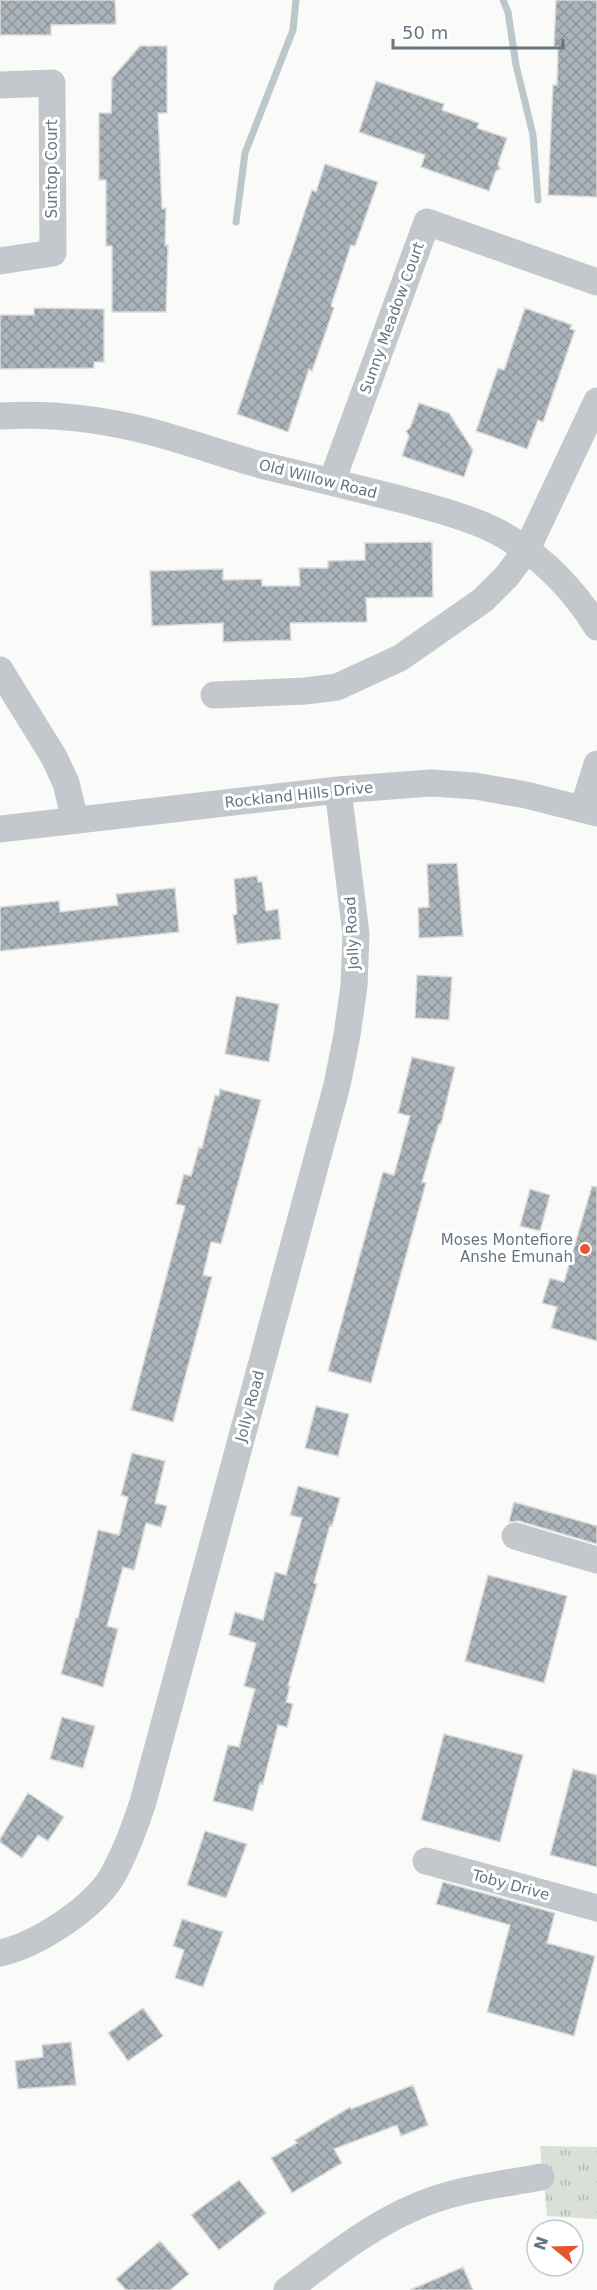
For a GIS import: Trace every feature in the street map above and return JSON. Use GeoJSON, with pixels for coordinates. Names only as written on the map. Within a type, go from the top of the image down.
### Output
{"type":"FeatureCollection","features":[{"type":"Feature","properties":{"kind":"street","name":"Suntop Court"},"geometry":{"type":"LineString","coordinates":[[0,85],[52,83],[53,242],[53,253],[0,261]]}},
{"type":"Feature","properties":{"kind":"street","name":"Sunny Meadow Court"},"geometry":{"type":"LineString","coordinates":[[332,481],[428,222],[597,282]]}},
{"type":"Feature","properties":{"kind":"street"},"geometry":{"type":"LineString","coordinates":[[214,695],[337,687],[400,658],[483,600],[507,576],[527,549],[597,401]]}},
{"type":"Feature","properties":{"kind":"street","name":"Old Willow Road"},"geometry":{"type":"LineString","coordinates":[[0,416],[63,416],[152,432],[260,465],[332,481],[442,511],[494,530],[527,549],[561,579],[584,606],[597,627]]}},
{"type":"Feature","properties":{"kind":"street"},"geometry":{"type":"LineString","coordinates":[[0,670],[54,758],[66,783],[75,820]]}},
{"type":"Feature","properties":{"kind":"street"},"geometry":{"type":"LineString","coordinates":[[590,811],[597,764]]}},
{"type":"Feature","properties":{"kind":"street","name":"Rockland Hills Drive"},"geometry":{"type":"LineString","coordinates":[[0,829],[338,790],[431,783],[475,786],[526,795],[590,811]]}},
{"type":"Feature","properties":{"kind":"street","name":"Jolly Road"},"geometry":{"type":"LineString","coordinates":[[0,1953],[12,1950],[49,1932],[89,1903],[112,1877],[129,1843],[144,1802],[334,1096],[347,1035],[354,986],[356,934],[338,790]]}},
{"type":"Feature","properties":{"kind":"street"},"geometry":{"type":"LineString","coordinates":[[515,1536],[597,1560]]}},
{"type":"Feature","properties":{"kind":"street","name":"Toby Drive"},"geometry":{"type":"LineString","coordinates":[[426,1861],[597,1908]]}},
{"type":"Feature","properties":{"kind":"street"},"geometry":{"type":"LineString","coordinates":[[287,2290],[367,2232],[416,2206],[461,2192],[541,2177]]}},
{"type":"Feature","properties":{"kind":"green space"},"geometry":{"type":"Polygon","coordinates":[[[540,2146],[597,2147],[597,2219],[547,2216],[540,2146]]]}},
{"type":"Feature","properties":{"kind":"building"},"geometry":{"type":"Polygon","coordinates":[[[0,0],[115,0],[116,24],[51,25],[51,35],[0,35],[0,0]]]}},
{"type":"Feature","properties":{"kind":"building"},"geometry":{"type":"Polygon","coordinates":[[[556,0],[597,0],[597,197],[548,195],[553,85],[557,85],[558,47],[554,47],[556,0]]]}},
{"type":"Feature","properties":{"kind":"building"},"geometry":{"type":"Polygon","coordinates":[[[140,46],[167,46],[167,113],[158,113],[162,209],[166,208],[165,245],[168,245],[166,312],[112,312],[112,246],[106,246],[106,180],[99,180],[99,113],[111,113],[112,78],[140,46]]]}},
{"type":"Feature","properties":{"kind":"building"},"geometry":{"type":"Polygon","coordinates":[[[376,81],[444,104],[442,110],[479,123],[477,128],[507,138],[498,164],[500,169],[496,171],[489,191],[421,167],[425,155],[359,132],[376,81]]]}},
{"type":"Feature","properties":{"kind":"building"},"geometry":{"type":"Polygon","coordinates":[[[325,164],[378,182],[355,246],[351,245],[331,306],[334,308],[312,371],[309,369],[288,432],[237,414],[312,190],[316,192],[325,164]]]}},
{"type":"Feature","properties":{"kind":"building"},"geometry":{"type":"Polygon","coordinates":[[[34,308],[104,309],[104,362],[94,362],[94,368],[0,369],[0,315],[34,315],[34,308]]]}},
{"type":"Feature","properties":{"kind":"building"},"geometry":{"type":"Polygon","coordinates":[[[525,308],[572,325],[570,329],[575,330],[543,422],[538,420],[527,449],[476,431],[498,368],[504,370],[525,308]]]}},
{"type":"Feature","properties":{"kind":"building"},"geometry":{"type":"Polygon","coordinates":[[[419,403],[449,413],[473,450],[464,477],[402,456],[409,436],[406,431],[410,428],[419,403]]]}},
{"type":"Feature","properties":{"kind":"building"},"geometry":{"type":"Polygon","coordinates":[[[432,542],[433,597],[366,598],[367,622],[290,623],[291,640],[223,642],[223,623],[152,626],[150,571],[223,569],[223,580],[262,579],[262,586],[300,586],[299,568],[328,568],[328,561],[365,560],[365,543],[432,542]]]}},
{"type":"Feature","properties":{"kind":"building"},"geometry":{"type":"Polygon","coordinates":[[[457,863],[463,936],[419,938],[418,908],[429,907],[427,864],[457,863]]]}},
{"type":"Feature","properties":{"kind":"building"},"geometry":{"type":"Polygon","coordinates":[[[257,876],[258,882],[262,882],[266,911],[278,909],[281,939],[237,944],[233,915],[237,914],[234,879],[257,876]]]}},
{"type":"Feature","properties":{"kind":"building"},"geometry":{"type":"Polygon","coordinates":[[[175,888],[179,932],[0,951],[0,907],[59,901],[60,912],[118,905],[116,894],[175,888]]]}},
{"type":"Feature","properties":{"kind":"building"},"geometry":{"type":"Polygon","coordinates":[[[417,975],[452,977],[449,1020],[415,1018],[417,975]]]}},
{"type":"Feature","properties":{"kind":"building"},"geometry":{"type":"Polygon","coordinates":[[[236,996],[279,1004],[269,1062],[225,1054],[236,996]]]}},
{"type":"Feature","properties":{"kind":"building"},"geometry":{"type":"Polygon","coordinates":[[[412,1057],[455,1067],[441,1124],[439,1124],[422,1182],[426,1183],[371,1383],[328,1371],[383,1172],[394,1175],[410,1116],[398,1113],[412,1057]]]}},
{"type":"Feature","properties":{"kind":"building"},"geometry":{"type":"Polygon","coordinates":[[[220,1089],[261,1100],[221,1244],[211,1242],[203,1275],[212,1277],[173,1422],[131,1410],[185,1206],[176,1204],[184,1174],[191,1176],[199,1147],[202,1148],[215,1095],[219,1096],[220,1089]]]}},
{"type":"Feature","properties":{"kind":"building","name":"Moses Montefiore Anshe Emunah"},"geometry":{"type":"Polygon","coordinates":[[[592,1186],[597,1187],[597,1341],[551,1328],[557,1307],[542,1303],[550,1278],[564,1282],[592,1186]]]}},
{"type":"Feature","properties":{"kind":"building"},"geometry":{"type":"Polygon","coordinates":[[[530,1189],[550,1195],[540,1231],[520,1226],[530,1189]]]}},
{"type":"Feature","properties":{"kind":"building"},"geometry":{"type":"Polygon","coordinates":[[[316,1406],[349,1414],[338,1456],[305,1448],[316,1406]]]}},
{"type":"Feature","properties":{"kind":"building"},"geometry":{"type":"Polygon","coordinates":[[[132,1453],[165,1461],[155,1503],[167,1506],[161,1527],[146,1523],[134,1570],[123,1567],[107,1626],[118,1629],[103,1687],[61,1674],[76,1618],[78,1618],[98,1530],[119,1535],[128,1497],[121,1495],[132,1453]]]}},
{"type":"Feature","properties":{"kind":"building"},"geometry":{"type":"Polygon","coordinates":[[[298,1486],[340,1498],[332,1526],[330,1525],[314,1583],[317,1584],[288,1686],[290,1686],[286,1702],[293,1704],[287,1727],[278,1725],[263,1784],[260,1783],[253,1811],[213,1801],[228,1745],[239,1747],[255,1689],[244,1686],[256,1643],[229,1635],[235,1612],[263,1620],[275,1572],[286,1575],[302,1518],[290,1515],[298,1486]]]}},
{"type":"Feature","properties":{"kind":"building"},"geometry":{"type":"Polygon","coordinates":[[[514,1502],[597,1526],[597,1544],[519,1521],[509,1522],[514,1502]]]}},
{"type":"Feature","properties":{"kind":"building"},"geometry":{"type":"Polygon","coordinates":[[[488,1575],[567,1596],[544,1683],[465,1661],[488,1575]]]}},
{"type":"Feature","properties":{"kind":"building"},"geometry":{"type":"Polygon","coordinates":[[[62,1717],[95,1726],[83,1768],[50,1759],[62,1717]]]}},
{"type":"Feature","properties":{"kind":"building"},"geometry":{"type":"Polygon","coordinates":[[[444,1734],[523,1755],[500,1842],[421,1820],[444,1734]]]}},
{"type":"Feature","properties":{"kind":"building"},"geometry":{"type":"Polygon","coordinates":[[[573,1769],[597,1775],[597,1867],[550,1855],[573,1769]]]}},
{"type":"Feature","properties":{"kind":"building"},"geometry":{"type":"Polygon","coordinates":[[[28,1793],[64,1817],[48,1841],[38,1835],[22,1858],[0,1842],[0,1839],[28,1793]]]}},
{"type":"Feature","properties":{"kind":"building"},"geometry":{"type":"Polygon","coordinates":[[[205,1831],[247,1844],[226,1898],[187,1885],[205,1831]]]}},
{"type":"Feature","properties":{"kind":"building"},"geometry":{"type":"Polygon","coordinates":[[[443,1882],[555,1913],[547,1943],[595,1956],[574,2036],[487,2012],[510,1925],[436,1904],[443,1882]]]}},
{"type":"Feature","properties":{"kind":"building"},"geometry":{"type":"Polygon","coordinates":[[[182,1919],[223,1932],[203,1987],[175,1978],[184,1950],[173,1946],[182,1919]]]}},
{"type":"Feature","properties":{"kind":"building"},"geometry":{"type":"Polygon","coordinates":[[[143,2008],[163,2036],[128,2061],[108,2033],[143,2008]]]}},
{"type":"Feature","properties":{"kind":"building"},"geometry":{"type":"Polygon","coordinates":[[[71,2042],[76,2085],[18,2089],[15,2061],[43,2057],[42,2045],[71,2042]]]}},
{"type":"Feature","properties":{"kind":"building"},"geometry":{"type":"Polygon","coordinates":[[[413,2085],[428,2125],[401,2136],[397,2125],[334,2149],[342,2163],[292,2193],[271,2158],[297,2143],[295,2140],[350,2107],[351,2109],[413,2085]]]}},
{"type":"Feature","properties":{"kind":"building"},"geometry":{"type":"Polygon","coordinates":[[[239,2180],[266,2213],[219,2250],[191,2215],[239,2180]]]}},
{"type":"Feature","properties":{"kind":"building"},"geometry":{"type":"Polygon","coordinates":[[[160,2241],[189,2274],[170,2290],[126,2290],[116,2279],[160,2241]]]}},
{"type":"Feature","properties":{"kind":"building"},"geometry":{"type":"Polygon","coordinates":[[[463,2267],[473,2290],[410,2290],[463,2267]]]}},
{"type":"Feature","properties":{"kind":"waterway"},"geometry":{"type":"LineString","coordinates":[[236,222],[245,153],[293,30],[296,0]]}},
{"type":"Feature","properties":{"kind":"waterway"},"geometry":{"type":"LineString","coordinates":[[503,0],[508,12],[516,65],[533,135],[538,200]]}},
{"type":"Feature","properties":{"kind":"place","name":"Moses Montefiore Anshe Emunah"},"geometry":{"type":"Point","coordinates":[585,1249]}}]}
